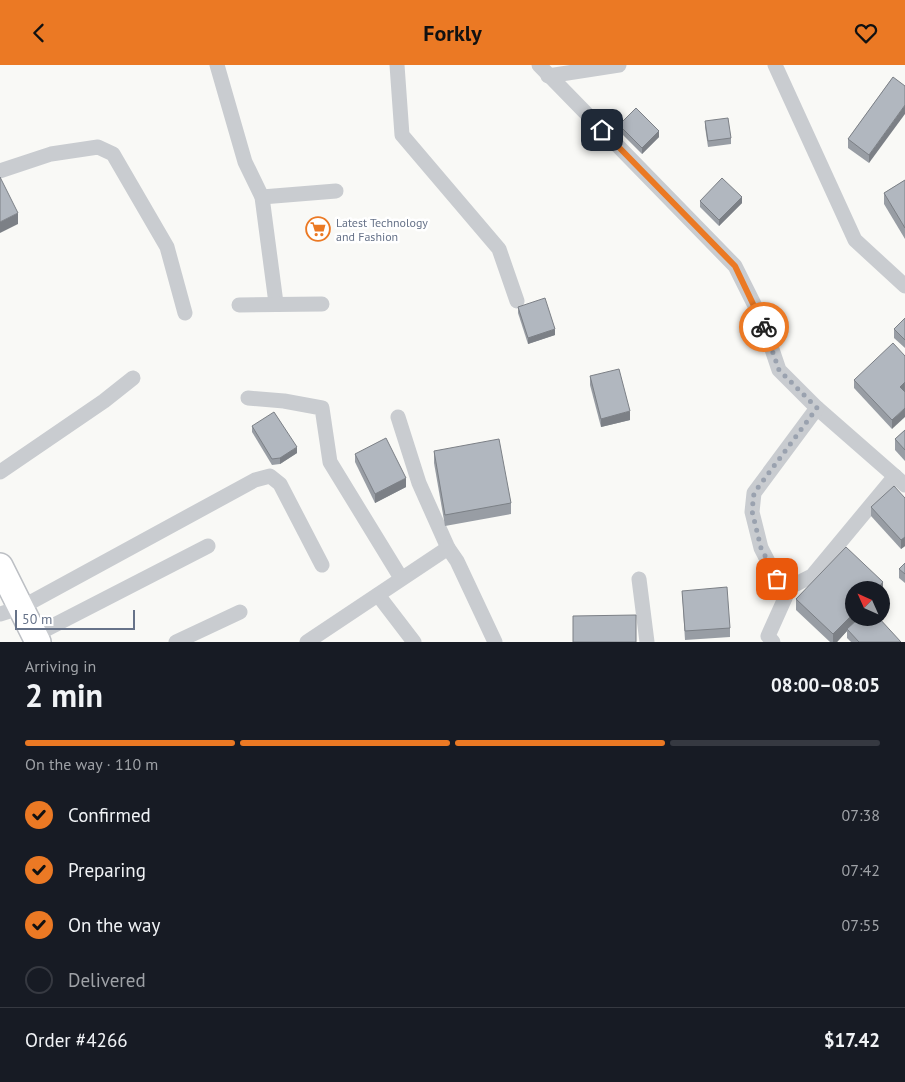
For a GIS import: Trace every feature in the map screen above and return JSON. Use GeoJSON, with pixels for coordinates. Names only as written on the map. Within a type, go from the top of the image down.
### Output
{"type":"FeatureCollection","features":[{"type":"Feature","properties":{"kind":"main road"},"geometry":{"type":"LineString","coordinates":[[0,566],[11,610],[36,639]]}},
{"type":"Feature","properties":{"kind":"street"},"geometry":{"type":"LineString","coordinates":[[217,65],[245,162],[262,197],[276,303]]}},
{"type":"Feature","properties":{"kind":"street"},"geometry":{"type":"LineString","coordinates":[[397,65],[402,135],[498,249],[518,301]]}},
{"type":"Feature","properties":{"kind":"street"},"geometry":{"type":"LineString","coordinates":[[544,70],[619,65]]}},
{"type":"Feature","properties":{"kind":"street"},"geometry":{"type":"LineString","coordinates":[[775,65],[855,240],[905,286]]}},
{"type":"Feature","properties":{"kind":"street"},"geometry":{"type":"LineString","coordinates":[[544,70],[735,266],[762,320],[779,370],[817,408],[900,481],[812,576],[790,587],[768,635],[773,642]]}},
{"type":"Feature","properties":{"kind":"street"},"geometry":{"type":"LineString","coordinates":[[0,171],[51,154],[98,147],[113,154],[167,247],[185,313]]}},
{"type":"Feature","properties":{"kind":"street"},"geometry":{"type":"LineString","coordinates":[[262,197],[336,191]]}},
{"type":"Feature","properties":{"kind":"street"},"geometry":{"type":"LineString","coordinates":[[239,305],[276,303],[322,304]]}},
{"type":"Feature","properties":{"kind":"street"},"geometry":{"type":"LineString","coordinates":[[0,472],[104,401],[133,378]]}},
{"type":"Feature","properties":{"kind":"street"},"geometry":{"type":"LineString","coordinates":[[248,398],[284,401],[322,408],[330,462],[402,577]]}},
{"type":"Feature","properties":{"kind":"street"},"geometry":{"type":"LineString","coordinates":[[790,587],[777,579],[761,548],[752,511],[754,493],[817,408]]}},
{"type":"Feature","properties":{"kind":"street"},"geometry":{"type":"LineString","coordinates":[[398,417],[419,483],[448,548],[457,561],[495,642]]}},
{"type":"Feature","properties":{"kind":"street"},"geometry":{"type":"LineString","coordinates":[[11,610],[255,480],[270,476],[280,484],[322,565]]}},
{"type":"Feature","properties":{"kind":"street"},"geometry":{"type":"LineString","coordinates":[[36,639],[208,546]]}},
{"type":"Feature","properties":{"kind":"street"},"geometry":{"type":"LineString","coordinates":[[306,642],[448,548]]}},
{"type":"Feature","properties":{"kind":"street"},"geometry":{"type":"LineString","coordinates":[[639,579],[646,642]]}},
{"type":"Feature","properties":{"kind":"street"},"geometry":{"type":"LineString","coordinates":[[378,595],[414,642]]}},
{"type":"Feature","properties":{"kind":"street"},"geometry":{"type":"LineString","coordinates":[[176,642],[240,612]]}},
{"type":"Feature","properties":{"kind":"building"},"geometry":{"type":"Polygon","coordinates":[[[893,77],[905,86],[905,105],[869,155],[848,139],[893,77]]]}},
{"type":"Feature","properties":{"kind":"building"},"geometry":{"type":"Polygon","coordinates":[[[636,108],[659,131],[642,148],[619,125],[636,108]]]}},
{"type":"Feature","properties":{"kind":"building"},"geometry":{"type":"Polygon","coordinates":[[[728,118],[731,138],[708,141],[705,121],[728,118]]]}},
{"type":"Feature","properties":{"kind":"building"},"geometry":{"type":"Polygon","coordinates":[[[0,177],[18,213],[0,222],[0,177]]]}},
{"type":"Feature","properties":{"kind":"building"},"geometry":{"type":"Polygon","coordinates":[[[722,178],[742,197],[719,220],[700,201],[722,178]]]}},
{"type":"Feature","properties":{"kind":"building"},"geometry":{"type":"Polygon","coordinates":[[[905,180],[905,228],[884,193],[905,180]]]}},
{"type":"Feature","properties":{"kind":"building"},"geometry":{"type":"Polygon","coordinates":[[[545,298],[555,329],[528,338],[518,307],[545,298]]]}},
{"type":"Feature","properties":{"kind":"building"},"geometry":{"type":"Polygon","coordinates":[[[905,318],[905,340],[894,329],[905,318]]]}},
{"type":"Feature","properties":{"kind":"building"},"geometry":{"type":"Polygon","coordinates":[[[893,343],[905,356],[905,382],[900,387],[905,392],[905,408],[892,420],[854,380],[893,343]]]}},
{"type":"Feature","properties":{"kind":"building"},"geometry":{"type":"Polygon","coordinates":[[[619,369],[630,411],[601,419],[590,376],[619,369]]]}},
{"type":"Feature","properties":{"kind":"building"},"geometry":{"type":"Polygon","coordinates":[[[274,412],[297,447],[280,458],[272,459],[252,426],[274,412]]]}},
{"type":"Feature","properties":{"kind":"building"},"geometry":{"type":"Polygon","coordinates":[[[905,430],[905,450],[895,439],[905,430]]]}},
{"type":"Feature","properties":{"kind":"building"},"geometry":{"type":"Polygon","coordinates":[[[386,438],[406,478],[375,494],[355,454],[386,438]]]}},
{"type":"Feature","properties":{"kind":"building"},"geometry":{"type":"Polygon","coordinates":[[[499,439],[511,503],[445,515],[434,451],[499,439]]]}},
{"type":"Feature","properties":{"kind":"building"},"geometry":{"type":"Polygon","coordinates":[[[894,486],[905,498],[905,537],[901,540],[871,507],[894,486]]]}},
{"type":"Feature","properties":{"kind":"building"},"geometry":{"type":"Polygon","coordinates":[[[846,547],[882,581],[845,581],[845,622],[833,634],[796,599],[846,547]]]}},
{"type":"Feature","properties":{"kind":"building"},"geometry":{"type":"Polygon","coordinates":[[[905,563],[905,574],[899,569],[905,563]]]}},
{"type":"Feature","properties":{"kind":"building"},"geometry":{"type":"Polygon","coordinates":[[[727,587],[730,628],[685,631],[682,591],[727,587]]]}},
{"type":"Feature","properties":{"kind":"building"},"geometry":{"type":"Polygon","coordinates":[[[636,615],[636,642],[573,642],[573,616],[636,615]]]}},
{"type":"Feature","properties":{"kind":"building"},"geometry":{"type":"Polygon","coordinates":[[[850,626],[886,626],[901,642],[859,642],[847,629],[850,626]]]}},
{"type":"Feature","properties":{"kind":"way so far"},"geometry":{"type":"LineString","coordinates":[[764,327],[779,370],[817,408],[754,493],[752,511],[761,548],[777,579]]}},
{"type":"Feature","properties":{"kind":"place","name":"Latest Technology and Fashion"},"geometry":{"type":"Point","coordinates":[318,229]}},
{"type":"Feature","properties":{"kind":"route"},"geometry":{"type":"LineString","coordinates":[[602,130],[735,266],[764,327]]}}]}
